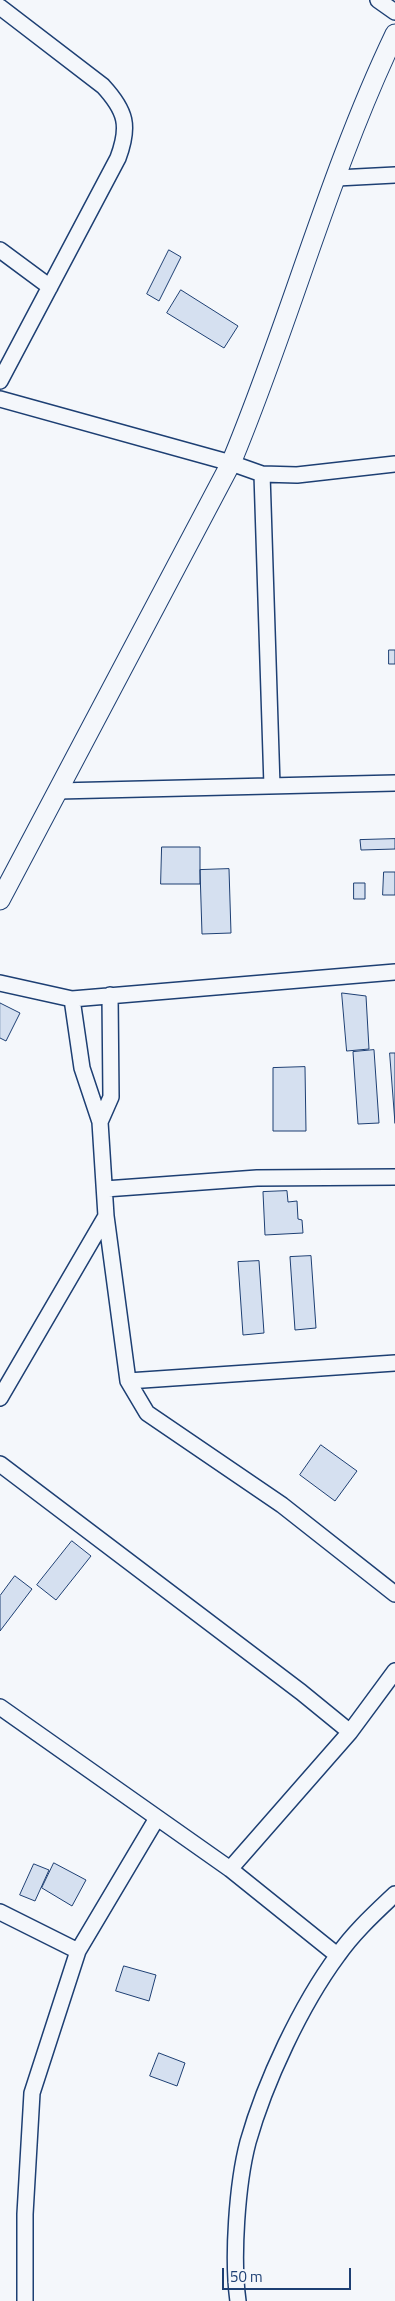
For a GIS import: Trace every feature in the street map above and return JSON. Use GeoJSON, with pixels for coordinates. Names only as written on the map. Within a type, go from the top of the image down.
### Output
{"type":"FeatureCollection","features":[{"type":"Feature","properties":{"kind":"street"},"geometry":{"type":"LineString","coordinates":[[378,0],[395,12]]}},
{"type":"Feature","properties":{"kind":"street"},"geometry":{"type":"LineString","coordinates":[[0,7],[103,86],[116,101],[124,116],[125,140],[118,158],[0,381]]}},
{"type":"Feature","properties":{"kind":"street"},"geometry":{"type":"LineString","coordinates":[[0,900],[231,463],[257,402],[364,105],[395,34]]}},
{"type":"Feature","properties":{"kind":"street"},"geometry":{"type":"LineString","coordinates":[[337,178],[395,175]]}},
{"type":"Feature","properties":{"kind":"street"},"geometry":{"type":"LineString","coordinates":[[0,250],[50,287]]}},
{"type":"Feature","properties":{"kind":"street"},"geometry":{"type":"LineString","coordinates":[[0,399],[231,463],[262,474],[297,475],[395,464]]}},
{"type":"Feature","properties":{"kind":"street"},"geometry":{"type":"LineString","coordinates":[[262,474],[272,786]]}},
{"type":"Feature","properties":{"kind":"street"},"geometry":{"type":"LineString","coordinates":[[58,791],[395,783]]}},
{"type":"Feature","properties":{"kind":"street"},"geometry":{"type":"LineString","coordinates":[[0,983],[72,999],[395,972]]}},
{"type":"Feature","properties":{"kind":"street"},"geometry":{"type":"LineString","coordinates":[[100,1122],[111,1097],[110,995]]}},
{"type":"Feature","properties":{"kind":"street"},"geometry":{"type":"LineString","coordinates":[[72,999],[82,1068],[100,1122],[106,1216],[128,1381],[147,1413],[282,1505],[395,1594]]}},
{"type":"Feature","properties":{"kind":"street"},"geometry":{"type":"LineString","coordinates":[[105,1189],[257,1178],[395,1178]]}},
{"type":"Feature","properties":{"kind":"street"},"geometry":{"type":"LineString","coordinates":[[0,1398],[106,1216]]}},
{"type":"Feature","properties":{"kind":"street"},"geometry":{"type":"LineString","coordinates":[[128,1381],[395,1363]]}},
{"type":"Feature","properties":{"kind":"street"},"geometry":{"type":"LineString","coordinates":[[0,1464],[301,1692],[350,1732]]}},
{"type":"Feature","properties":{"kind":"street"},"geometry":{"type":"LineString","coordinates":[[230,1869],[350,1732],[395,1671]]}},
{"type":"Feature","properties":{"kind":"street"},"geometry":{"type":"LineString","coordinates":[[0,1707],[230,1869],[337,1955]]}},
{"type":"Feature","properties":{"kind":"street"},"geometry":{"type":"LineString","coordinates":[[25,2301],[26,2214],[32,2093],[78,1951],[157,1818]]}},
{"type":"Feature","properties":{"kind":"street"},"geometry":{"type":"LineString","coordinates":[[238,2301],[236,2245],[242,2178],[248,2143],[261,2103],[309,2000],[337,1955],[352,1936],[395,1894]]}},
{"type":"Feature","properties":{"kind":"street"},"geometry":{"type":"LineString","coordinates":[[0,1912],[78,1951]]}},
{"type":"Feature","properties":{"kind":"building"},"geometry":{"type":"Polygon","coordinates":[[[169,250],[181,257],[159,301],[147,294],[169,250]]]}},
{"type":"Feature","properties":{"kind":"building"},"geometry":{"type":"Polygon","coordinates":[[[181,290],[238,326],[224,348],[167,313],[181,290]]]}},
{"type":"Feature","properties":{"kind":"building"},"geometry":{"type":"Polygon","coordinates":[[[389,650],[395,650],[395,664],[389,664],[389,650]]]}},
{"type":"Feature","properties":{"kind":"building"},"geometry":{"type":"Polygon","coordinates":[[[395,839],[395,849],[361,850],[360,840],[395,839]]]}},
{"type":"Feature","properties":{"kind":"building"},"geometry":{"type":"Polygon","coordinates":[[[162,847],[200,847],[200,884],[161,884],[162,847]]]}},
{"type":"Feature","properties":{"kind":"building"},"geometry":{"type":"Polygon","coordinates":[[[229,869],[231,933],[202,934],[200,870],[229,869]]]}},
{"type":"Feature","properties":{"kind":"building"},"geometry":{"type":"Polygon","coordinates":[[[384,872],[395,872],[395,895],[383,895],[384,872]]]}},
{"type":"Feature","properties":{"kind":"building"},"geometry":{"type":"Polygon","coordinates":[[[354,883],[365,883],[365,899],[354,899],[354,883]]]}},
{"type":"Feature","properties":{"kind":"building"},"geometry":{"type":"Polygon","coordinates":[[[342,993],[366,996],[369,1049],[347,1051],[342,993]]]}},
{"type":"Feature","properties":{"kind":"building"},"geometry":{"type":"Polygon","coordinates":[[[0,1003],[20,1013],[6,1041],[0,1038],[0,1003]]]}},
{"type":"Feature","properties":{"kind":"building"},"geometry":{"type":"Polygon","coordinates":[[[374,1050],[379,1123],[358,1124],[353,1052],[374,1050]]]}},
{"type":"Feature","properties":{"kind":"building"},"geometry":{"type":"Polygon","coordinates":[[[390,1053],[395,1053],[395,1123],[390,1053]]]}},
{"type":"Feature","properties":{"kind":"building"},"geometry":{"type":"Polygon","coordinates":[[[305,1067],[306,1131],[273,1131],[273,1068],[305,1067]]]}},
{"type":"Feature","properties":{"kind":"building"},"geometry":{"type":"Polygon","coordinates":[[[287,1191],[288,1202],[297,1201],[298,1219],[302,1220],[303,1233],[265,1235],[263,1192],[287,1191]]]}},
{"type":"Feature","properties":{"kind":"building"},"geometry":{"type":"Polygon","coordinates":[[[311,1256],[316,1328],[295,1330],[290,1257],[311,1256]]]}},
{"type":"Feature","properties":{"kind":"building"},"geometry":{"type":"Polygon","coordinates":[[[259,1261],[264,1333],[243,1335],[238,1262],[259,1261]]]}},
{"type":"Feature","properties":{"kind":"building"},"geometry":{"type":"Polygon","coordinates":[[[321,1445],[357,1471],[335,1501],[300,1475],[321,1445]]]}},
{"type":"Feature","properties":{"kind":"building"},"geometry":{"type":"Polygon","coordinates":[[[72,1541],[91,1556],[56,1600],[37,1585],[72,1541]]]}},
{"type":"Feature","properties":{"kind":"building"},"geometry":{"type":"Polygon","coordinates":[[[15,1576],[32,1589],[0,1631],[0,1596],[15,1576]]]}},
{"type":"Feature","properties":{"kind":"building"},"geometry":{"type":"Polygon","coordinates":[[[54,1863],[86,1880],[72,1906],[42,1888],[54,1863]]]}},
{"type":"Feature","properties":{"kind":"building"},"geometry":{"type":"Polygon","coordinates":[[[34,1864],[49,1870],[35,1901],[20,1895],[34,1864]]]}},
{"type":"Feature","properties":{"kind":"building"},"geometry":{"type":"Polygon","coordinates":[[[124,1966],[156,1975],[149,2001],[116,1991],[124,1966]]]}},
{"type":"Feature","properties":{"kind":"building"},"geometry":{"type":"Polygon","coordinates":[[[159,2053],[185,2063],[177,2086],[150,2076],[159,2053]]]}}]}
